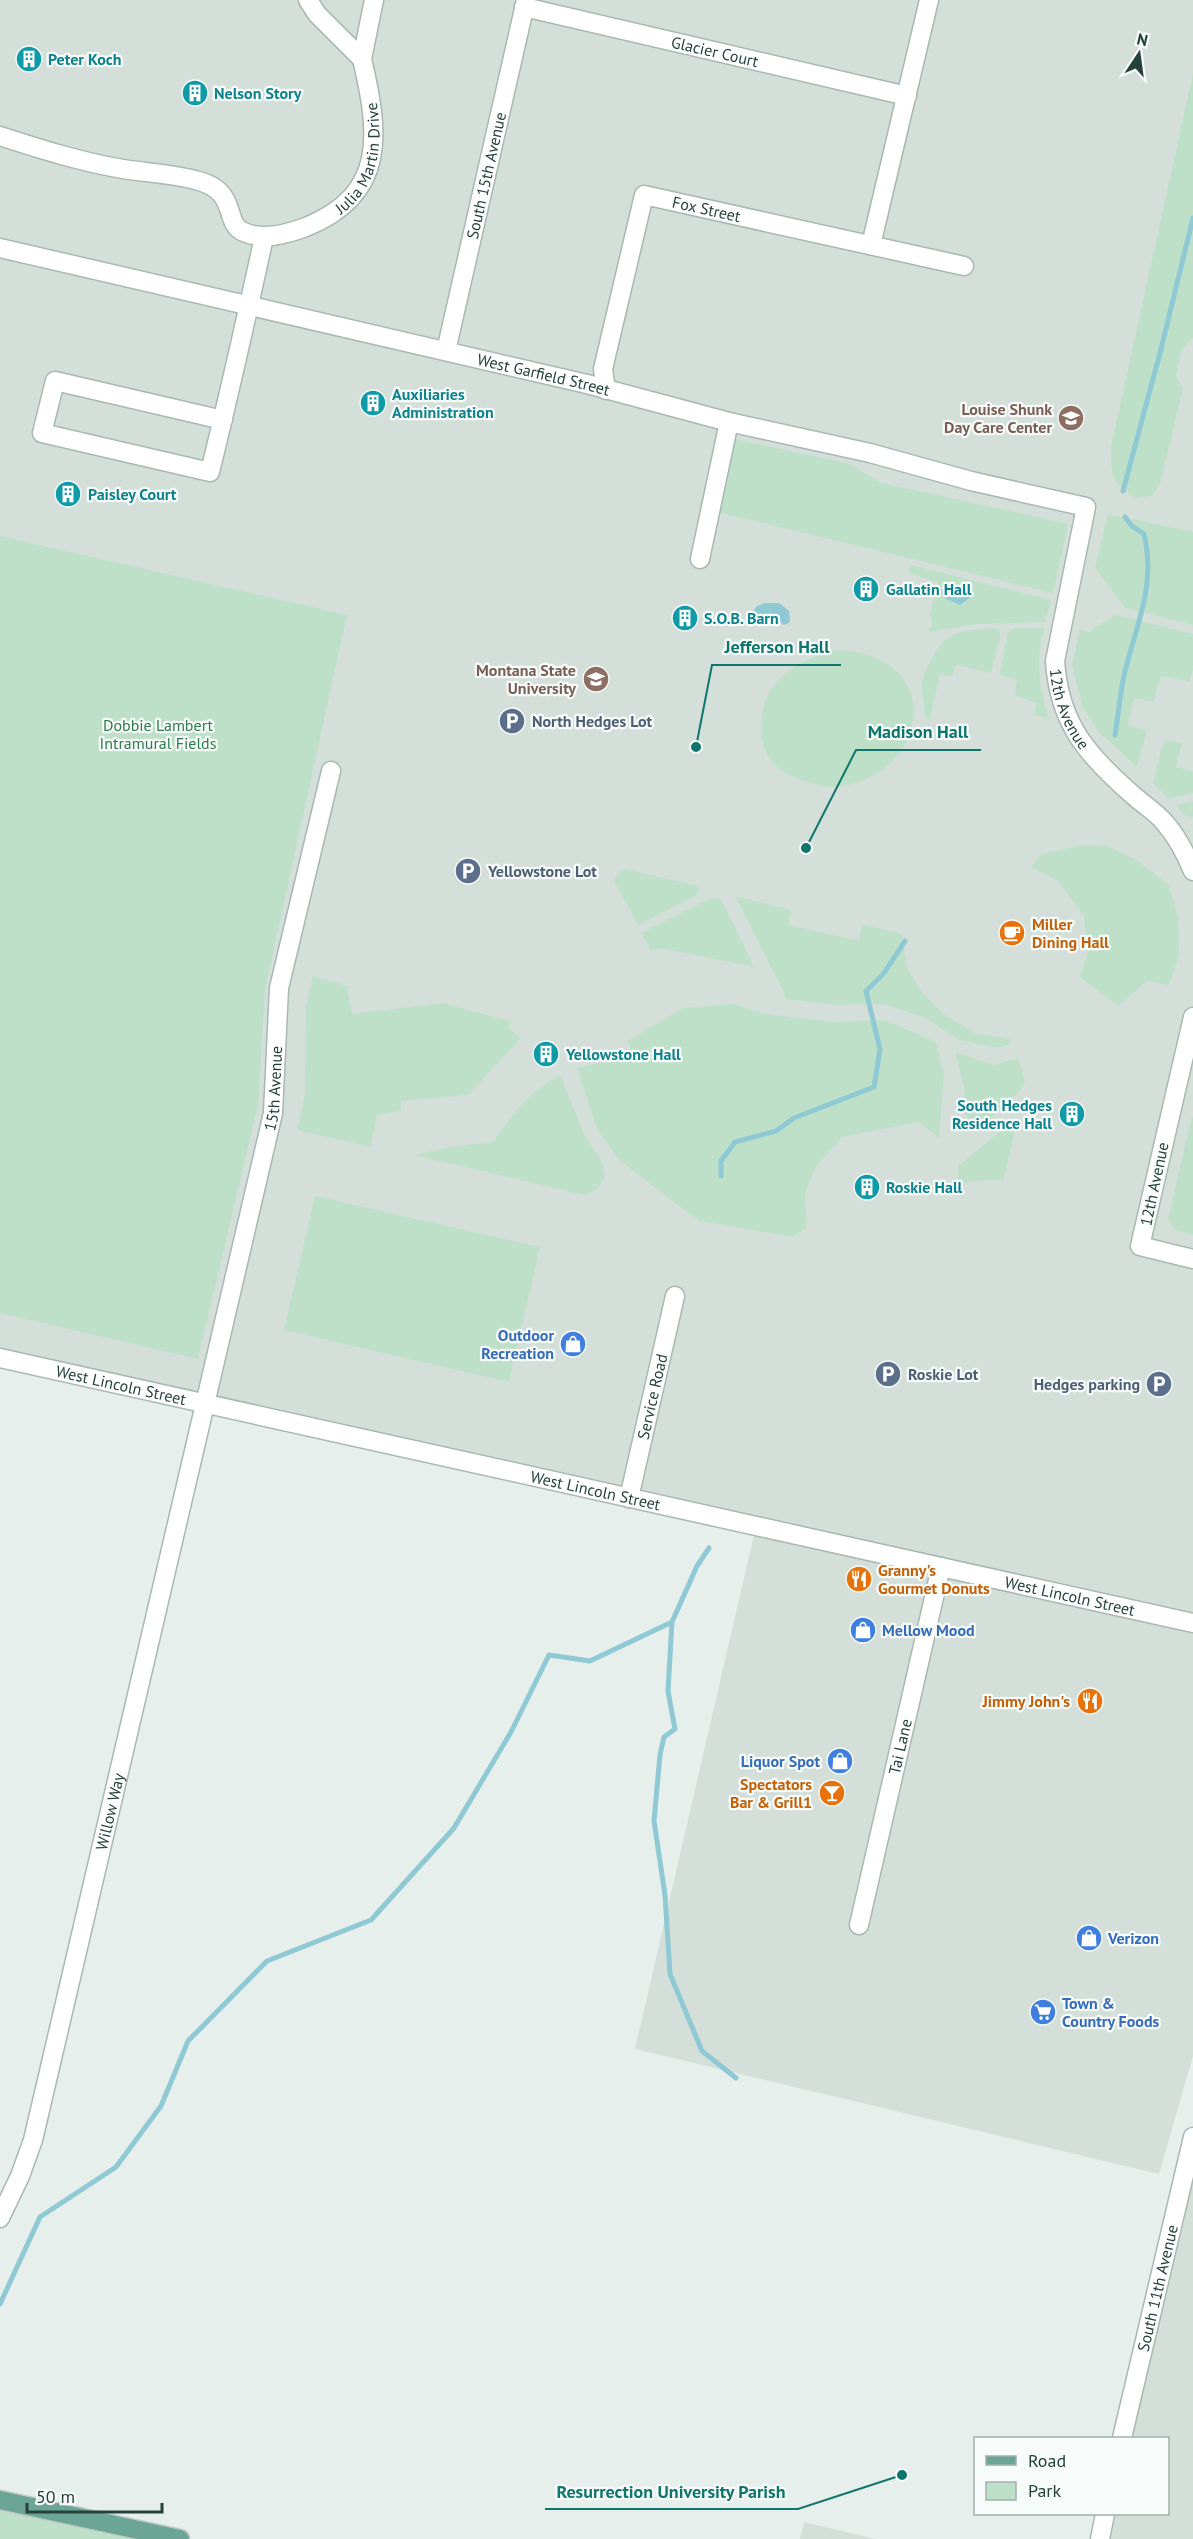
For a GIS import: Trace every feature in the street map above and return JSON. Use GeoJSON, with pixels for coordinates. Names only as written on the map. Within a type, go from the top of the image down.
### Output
{"type":"FeatureCollection","features":[{"type":"Feature","properties":{"kind":"main road"},"geometry":{"type":"LineString","coordinates":[[0,2500],[180,2539]]}},
{"type":"Feature","properties":{"kind":"street"},"geometry":{"type":"LineString","coordinates":[[308,0],[317,14],[362,59]]}},
{"type":"Feature","properties":{"kind":"street","name":"Julia Martin Drive"},"geometry":{"type":"LineString","coordinates":[[264,237],[294,231],[326,217],[355,195],[368,172],[373,155],[373,134],[370,93],[362,59],[374,0]]}},
{"type":"Feature","properties":{"kind":"street"},"geometry":{"type":"LineString","coordinates":[[871,245],[929,0]]}},
{"type":"Feature","properties":{"kind":"street","name":"Glacier Court"},"geometry":{"type":"LineString","coordinates":[[525,4],[907,96]]}},
{"type":"Feature","properties":{"kind":"street","name":"South 15th Avenue"},"geometry":{"type":"LineString","coordinates":[[446,351],[525,4]]}},
{"type":"Feature","properties":{"kind":"street"},"geometry":{"type":"LineString","coordinates":[[0,136],[42,150],[99,164],[187,177],[209,184],[220,190],[224,196],[236,226],[243,232],[264,237],[248,306],[222,420],[210,472],[42,434],[55,381],[222,420]]}},
{"type":"Feature","properties":{"kind":"street","name":"Fox Street"},"geometry":{"type":"LineString","coordinates":[[606,390],[603,369],[644,195],[964,267]]}},
{"type":"Feature","properties":{"kind":"street","name":"West Garfield Street"},"geometry":{"type":"LineString","coordinates":[[0,248],[446,351],[729,422],[870,453],[971,481],[1086,507]]}},
{"type":"Feature","properties":{"kind":"street"},"geometry":{"type":"LineString","coordinates":[[700,559],[729,422]]}},
{"type":"Feature","properties":{"kind":"street","name":"12th Avenue"},"geometry":{"type":"LineString","coordinates":[[1086,507],[1055,661],[1056,679],[1066,717],[1094,759],[1163,821],[1179,843],[1193,871]]}},
{"type":"Feature","properties":{"kind":"street","name":"15th Avenue"},"geometry":{"type":"LineString","coordinates":[[205,1403],[273,1113],[279,988],[331,771]]}},
{"type":"Feature","properties":{"kind":"street","name":"12th Avenue"},"geometry":{"type":"LineString","coordinates":[[1193,1017],[1140,1246],[1193,1258]]}},
{"type":"Feature","properties":{"kind":"street","name":"Service Road"},"geometry":{"type":"LineString","coordinates":[[629,1498],[675,1296]]}},
{"type":"Feature","properties":{"kind":"street","name":"West Lincoln Street"},"geometry":{"type":"LineString","coordinates":[[0,1358],[1193,1623]]}},
{"type":"Feature","properties":{"kind":"street","name":"Willow Way"},"geometry":{"type":"LineString","coordinates":[[0,2218],[20,2176],[33,2140],[205,1403]]}},
{"type":"Feature","properties":{"kind":"street","name":"Tai Lane"},"geometry":{"type":"LineString","coordinates":[[859,1925],[941,1567]]}},
{"type":"Feature","properties":{"kind":"street","name":"South 11th Avenue"},"geometry":{"type":"LineString","coordinates":[[1122,2437],[1193,2137]]}},
{"type":"Feature","properties":{"kind":"street"},"geometry":{"type":"LineString","coordinates":[[1100,2539],[1106,2515]]}},
{"type":"Feature","properties":{"kind":"shaded area","name":"Montana State University"},"geometry":{"type":"Polygon","coordinates":[[[0,0],[1193,0],[1193,2056],[1159,2174],[635,2049],[756,1526],[0,1358],[0,0]]]}},
{"type":"Feature","properties":{"kind":"shaded area"},"geometry":{"type":"Polygon","coordinates":[[[1193,2148],[1193,2539],[1102,2539],[1108,2515],[1169,2515],[1169,2437],[1126,2437],[1193,2148]]]}},
{"type":"Feature","properties":{"kind":"shaded area"},"geometry":{"type":"Polygon","coordinates":[[[804,2522],[876,2539],[800,2539],[804,2522]]]}},
{"type":"Feature","properties":{"kind":"green space"},"geometry":{"type":"Polygon","coordinates":[[[1193,73],[1193,338],[1182,349],[1176,375],[1183,388],[1160,484],[1152,496],[1134,498],[1121,487],[1114,477],[1111,447],[1193,73]]]}},
{"type":"Feature","properties":{"kind":"green space"},"geometry":{"type":"Polygon","coordinates":[[[735,439],[849,464],[881,483],[1065,523],[1068,525],[1053,593],[717,512],[735,439]]]}},
{"type":"Feature","properties":{"kind":"green space"},"geometry":{"type":"Polygon","coordinates":[[[1108,514],[1193,532],[1193,625],[1125,608],[1095,568],[1108,514]]]}},
{"type":"Feature","properties":{"kind":"green space","name":"Dobbie Lambert Intramural Fields"},"geometry":{"type":"Polygon","coordinates":[[[0,536],[347,615],[265,990],[258,1105],[198,1359],[0,1313],[0,536]]]}},
{"type":"Feature","properties":{"kind":"green space"},"geometry":{"type":"Polygon","coordinates":[[[911,565],[1051,600],[1045,622],[979,624],[928,632],[932,625],[930,614],[938,582],[908,573],[911,565]]]}},
{"type":"Feature","properties":{"kind":"green space"},"geometry":{"type":"Polygon","coordinates":[[[1116,615],[1193,634],[1193,669],[1190,682],[1161,676],[1153,702],[1134,698],[1128,725],[1147,730],[1137,767],[1099,732],[1083,708],[1072,666],[1080,629],[1091,633],[1092,629],[1116,615]]]}},
{"type":"Feature","properties":{"kind":"green space"},"geometry":{"type":"Polygon","coordinates":[[[996,628],[1000,631],[1000,637],[991,673],[956,665],[952,677],[940,674],[930,719],[925,717],[922,692],[924,673],[942,643],[964,631],[996,628]]]}},
{"type":"Feature","properties":{"kind":"green space"},"geometry":{"type":"Polygon","coordinates":[[[1013,628],[1044,628],[1039,673],[1042,695],[1049,718],[1034,715],[1036,703],[1014,695],[1017,680],[1000,675],[1007,635],[1013,628]]]}},
{"type":"Feature","properties":{"kind":"green space"},"geometry":{"type":"Polygon","coordinates":[[[841,650],[877,658],[900,674],[912,696],[913,720],[905,744],[888,765],[864,780],[828,787],[794,777],[776,766],[766,752],[761,724],[765,701],[780,678],[802,662],[841,650]]]}},
{"type":"Feature","properties":{"kind":"green space"},"geometry":{"type":"Polygon","coordinates":[[[1167,740],[1182,743],[1176,767],[1193,771],[1193,793],[1169,799],[1153,783],[1163,743],[1167,740]]]}},
{"type":"Feature","properties":{"kind":"green space"},"geometry":{"type":"Polygon","coordinates":[[[1193,801],[1193,817],[1186,816],[1175,805],[1193,801]]]}},
{"type":"Feature","properties":{"kind":"green space"},"geometry":{"type":"Polygon","coordinates":[[[1082,845],[1107,846],[1135,859],[1168,884],[1178,916],[1179,956],[1169,985],[1147,981],[1118,1006],[1080,977],[1088,953],[1084,916],[1058,881],[1031,867],[1041,854],[1082,845]]]}},
{"type":"Feature","properties":{"kind":"green space"},"geometry":{"type":"Polygon","coordinates":[[[625,869],[698,886],[697,895],[638,925],[614,881],[618,873],[625,869]]]}},
{"type":"Feature","properties":{"kind":"green space"},"geometry":{"type":"Polygon","coordinates":[[[735,896],[791,910],[789,925],[859,941],[862,924],[902,934],[907,968],[923,994],[944,1014],[976,1034],[1012,1039],[1008,1045],[997,1048],[960,1040],[925,1018],[884,1004],[837,1005],[787,999],[735,896]]]}},
{"type":"Feature","properties":{"kind":"green space"},"geometry":{"type":"Polygon","coordinates":[[[711,898],[721,899],[754,967],[660,948],[651,951],[641,933],[711,898]]]}},
{"type":"Feature","properties":{"kind":"green space"},"geometry":{"type":"Polygon","coordinates":[[[313,976],[347,986],[352,1014],[444,1003],[512,1022],[509,1028],[521,1038],[468,1095],[401,1101],[401,1111],[377,1115],[370,1147],[297,1130],[305,1094],[306,1006],[313,976]]]}},
{"type":"Feature","properties":{"kind":"green space"},"geometry":{"type":"Polygon","coordinates":[[[734,1004],[765,1014],[834,1022],[884,1020],[936,1042],[944,1075],[939,1138],[919,1122],[842,1137],[817,1165],[805,1193],[807,1227],[793,1237],[699,1221],[619,1160],[597,1129],[577,1068],[632,1055],[628,1041],[683,1008],[734,1004]]]}},
{"type":"Feature","properties":{"kind":"green space"},"geometry":{"type":"Polygon","coordinates":[[[955,1052],[994,1065],[1018,1058],[1025,1082],[1020,1091],[985,1124],[972,1124],[965,1114],[964,1087],[955,1052]]]}},
{"type":"Feature","properties":{"kind":"green space"},"geometry":{"type":"Polygon","coordinates":[[[560,1075],[585,1136],[602,1161],[605,1177],[596,1190],[584,1195],[414,1155],[456,1146],[493,1142],[531,1096],[560,1075]]]}},
{"type":"Feature","properties":{"kind":"green space"},"geometry":{"type":"Polygon","coordinates":[[[1018,1117],[1004,1179],[958,1183],[958,1166],[1018,1117]]]}},
{"type":"Feature","properties":{"kind":"green space"},"geometry":{"type":"Polygon","coordinates":[[[1193,1117],[1193,1235],[1177,1231],[1168,1220],[1193,1117]]]}},
{"type":"Feature","properties":{"kind":"green space"},"geometry":{"type":"Polygon","coordinates":[[[315,1196],[540,1247],[509,1382],[284,1330],[315,1196]]]}},
{"type":"Feature","properties":{"kind":"green space"},"geometry":{"type":"Polygon","coordinates":[[[0,2509],[136,2539],[0,2539],[0,2509]]]}},
{"type":"Feature","properties":{"kind":"water"},"geometry":{"type":"Polygon","coordinates":[[[950,584],[969,591],[971,597],[960,605],[944,598],[939,591],[950,584]]]}},
{"type":"Feature","properties":{"kind":"water"},"geometry":{"type":"Polygon","coordinates":[[[765,603],[779,603],[789,611],[790,622],[784,625],[771,616],[756,617],[753,612],[757,606],[765,603]]]}},
{"type":"Feature","properties":{"kind":"waterway"},"geometry":{"type":"LineString","coordinates":[[1123,491],[1193,218]]}},
{"type":"Feature","properties":{"kind":"waterway"},"geometry":{"type":"LineString","coordinates":[[1115,735],[1123,680],[1142,608],[1148,572],[1144,534],[1132,526],[1125,517]]}},
{"type":"Feature","properties":{"kind":"waterway"},"geometry":{"type":"LineString","coordinates":[[721,1176],[721,1161],[735,1142],[776,1131],[794,1118],[874,1087],[880,1049],[866,991],[884,973],[905,941]]}},
{"type":"Feature","properties":{"kind":"waterway"},"geometry":{"type":"LineString","coordinates":[[0,2304],[40,2217],[116,2167],[161,2106],[188,2041],[267,1961],[371,1920],[454,1828],[511,1732],[549,1655],[590,1661],[672,1622],[697,1566],[709,1548]]}},
{"type":"Feature","properties":{"kind":"waterway"},"geometry":{"type":"LineString","coordinates":[[672,1622],[668,1691],[675,1729],[664,1737],[660,1755],[654,1821],[665,1895],[670,1974],[702,2051],[736,2078]]}},
{"type":"Feature","properties":{"kind":"place","name":"Peter Koch"},"geometry":{"type":"Point","coordinates":[29,59]}},
{"type":"Feature","properties":{"kind":"place","name":"Nelson Story"},"geometry":{"type":"Point","coordinates":[195,93]}},
{"type":"Feature","properties":{"kind":"place","name":"Auxiliaries Administration"},"geometry":{"type":"Point","coordinates":[373,403]}},
{"type":"Feature","properties":{"kind":"place","name":"Louise Shunk Day Care Center"},"geometry":{"type":"Point","coordinates":[1071,418]}},
{"type":"Feature","properties":{"kind":"place","name":"Paisley Court"},"geometry":{"type":"Point","coordinates":[68,494]}},
{"type":"Feature","properties":{"kind":"place","name":"Gallatin Hall"},"geometry":{"type":"Point","coordinates":[866,589]}},
{"type":"Feature","properties":{"kind":"place","name":"S.O.B. Barn"},"geometry":{"type":"Point","coordinates":[685,618]}},
{"type":"Feature","properties":{"kind":"place","name":"Montana State University"},"geometry":{"type":"Point","coordinates":[596,679]}},
{"type":"Feature","properties":{"kind":"place","name":"North Hedges Lot"},"geometry":{"type":"Point","coordinates":[512,721]}},
{"type":"Feature","properties":{"kind":"place","name":"Jefferson Hall"},"geometry":{"type":"Point","coordinates":[696,747]}},
{"type":"Feature","properties":{"kind":"place","name":"Madison Hall"},"geometry":{"type":"Point","coordinates":[806,848]}},
{"type":"Feature","properties":{"kind":"place","name":"Yellowstone Lot"},"geometry":{"type":"Point","coordinates":[468,871]}},
{"type":"Feature","properties":{"kind":"place","name":"Miller Dining Hall"},"geometry":{"type":"Point","coordinates":[1012,933]}},
{"type":"Feature","properties":{"kind":"place","name":"Yellowstone Hall"},"geometry":{"type":"Point","coordinates":[546,1054]}},
{"type":"Feature","properties":{"kind":"place","name":"South Hedges Residence Hall"},"geometry":{"type":"Point","coordinates":[1072,1114]}},
{"type":"Feature","properties":{"kind":"place","name":"Roskie Hall"},"geometry":{"type":"Point","coordinates":[867,1187]}},
{"type":"Feature","properties":{"kind":"place","name":"Outdoor Recreation"},"geometry":{"type":"Point","coordinates":[573,1344]}},
{"type":"Feature","properties":{"kind":"place","name":"Roskie Lot"},"geometry":{"type":"Point","coordinates":[888,1374]}},
{"type":"Feature","properties":{"kind":"place","name":"Hedges parking"},"geometry":{"type":"Point","coordinates":[1159,1384]}},
{"type":"Feature","properties":{"kind":"place","name":"Granny's Gourmet Donuts"},"geometry":{"type":"Point","coordinates":[859,1579]}},
{"type":"Feature","properties":{"kind":"place","name":"Mellow Mood"},"geometry":{"type":"Point","coordinates":[863,1630]}},
{"type":"Feature","properties":{"kind":"place","name":"Jimmy John's"},"geometry":{"type":"Point","coordinates":[1090,1701]}},
{"type":"Feature","properties":{"kind":"place","name":"Liquor Spot"},"geometry":{"type":"Point","coordinates":[840,1761]}},
{"type":"Feature","properties":{"kind":"place","name":"Spectators Bar & Grill1"},"geometry":{"type":"Point","coordinates":[832,1793]}},
{"type":"Feature","properties":{"kind":"place","name":"Verizon"},"geometry":{"type":"Point","coordinates":[1089,1938]}},
{"type":"Feature","properties":{"kind":"place","name":"Town & Country Foods"},"geometry":{"type":"Point","coordinates":[1043,2012]}},
{"type":"Feature","properties":{"kind":"place","name":"Resurrection University Parish"},"geometry":{"type":"Point","coordinates":[902,2475]}}]}
